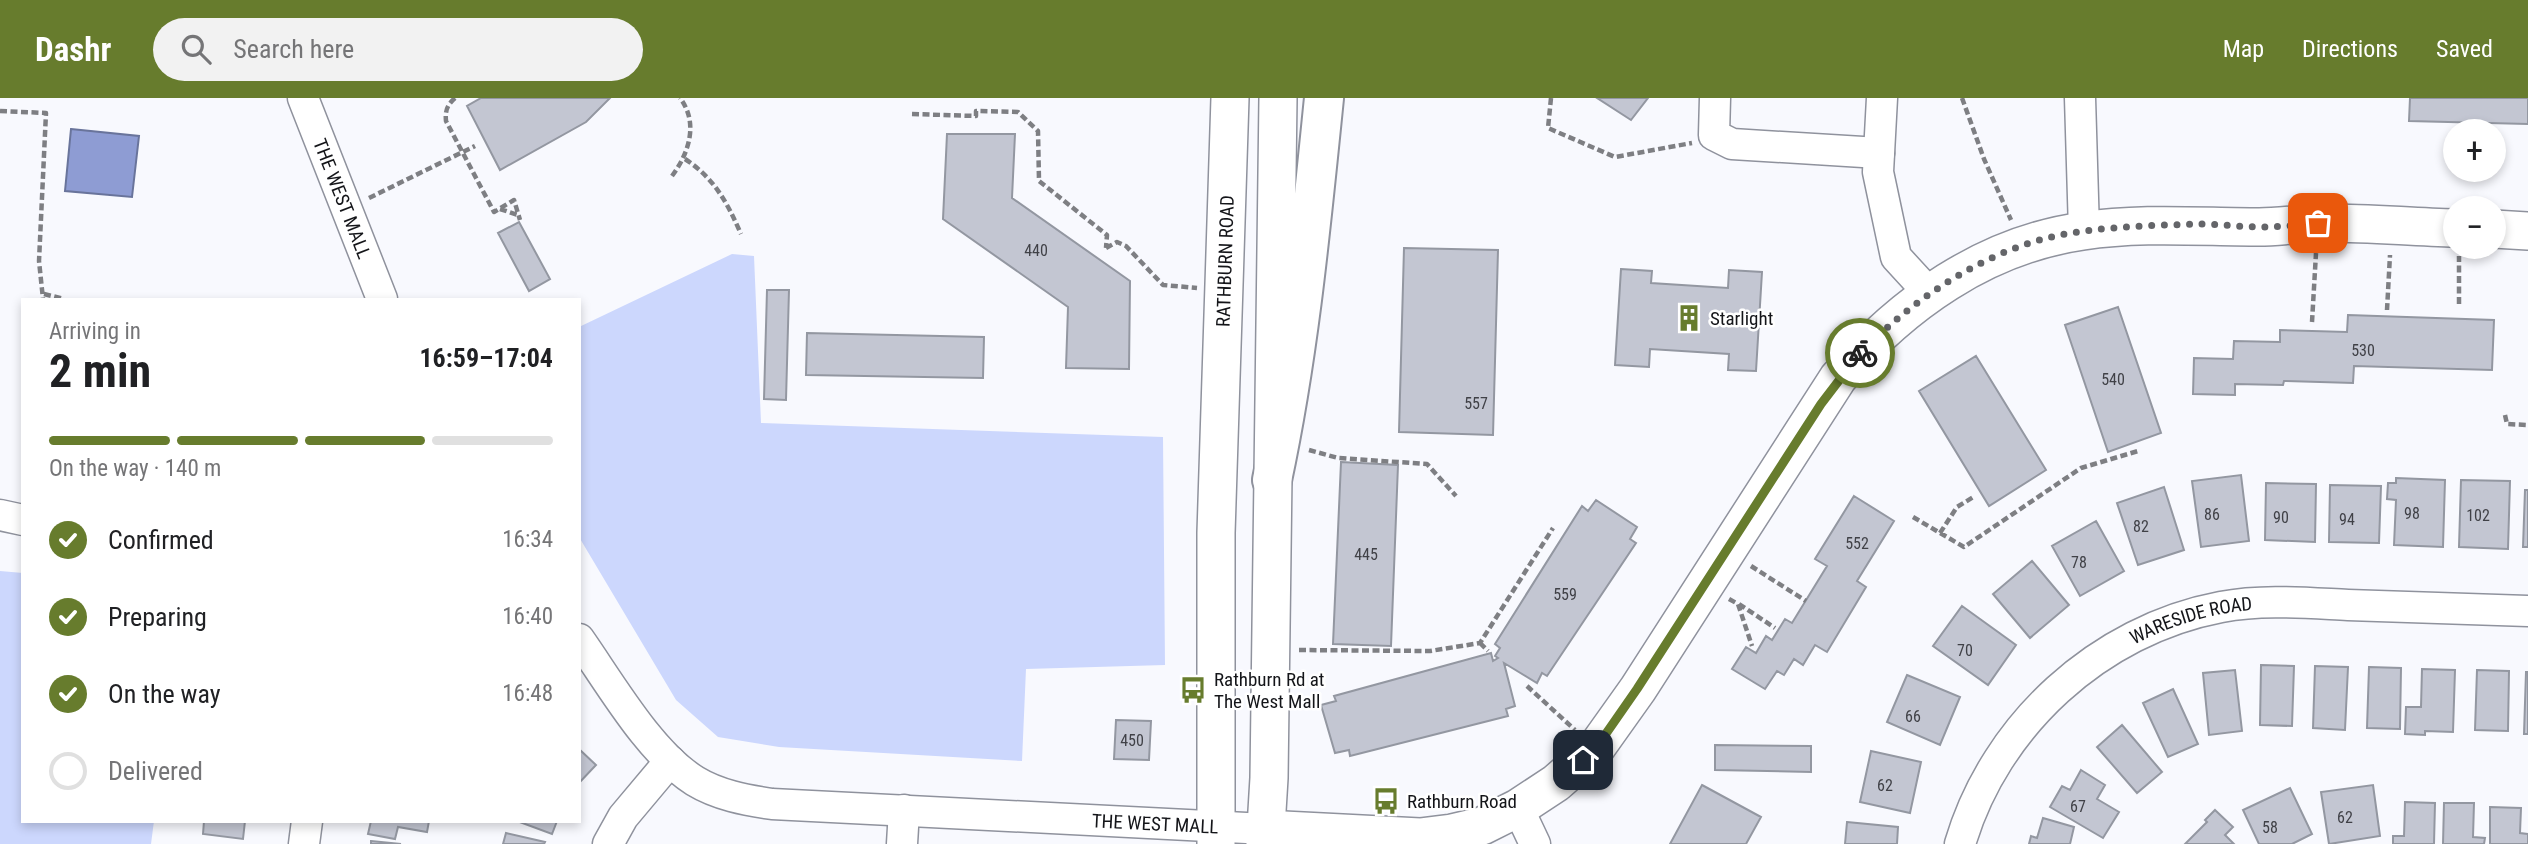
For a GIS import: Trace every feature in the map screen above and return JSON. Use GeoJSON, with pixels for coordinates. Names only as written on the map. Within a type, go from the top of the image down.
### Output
{"type":"FeatureCollection","features":[{"type":"Feature","properties":{"kind":"highway"},"geometry":{"type":"LineString","coordinates":[[1272,480],[1286,416],[1303,303],[1324,98]]}},
{"type":"Feature","properties":{"kind":"main road","name":"RATHBURN ROAD"},"geometry":{"type":"LineString","coordinates":[[1216,835],[1216,533],[1230,98]]}},
{"type":"Feature","properties":{"kind":"main road"},"geometry":{"type":"LineString","coordinates":[[1266,837],[1278,98]]}},
{"type":"Feature","properties":{"kind":"main road","name":"THE WEST MALL"},"geometry":{"type":"LineString","coordinates":[[1266,837],[1420,837],[1452,833],[1482,825],[1518,808],[1556,783],[1596,748],[1838,378],[1880,332],[1929,293],[1974,266],[2023,245],[2084,231],[2203,224],[2260,227],[2318,223],[2443,228]]}},
{"type":"Feature","properties":{"kind":"main road"},"geometry":{"type":"LineString","coordinates":[[2506,230],[2528,231]]}},
{"type":"Feature","properties":{"kind":"street","name":"THE WEST MALL"},"geometry":{"type":"LineString","coordinates":[[303,98],[382,298]]}},
{"type":"Feature","properties":{"kind":"street"},"geometry":{"type":"LineString","coordinates":[[1715,98],[1714,135],[1732,144],[1879,153]]}},
{"type":"Feature","properties":{"kind":"street"},"geometry":{"type":"LineString","coordinates":[[1882,98],[1878,172],[1896,257],[1929,293]]}},
{"type":"Feature","properties":{"kind":"street"},"geometry":{"type":"LineString","coordinates":[[2080,98],[2084,231]]}},
{"type":"Feature","properties":{"kind":"street"},"geometry":{"type":"LineString","coordinates":[[0,515],[21,520]]}},
{"type":"Feature","properties":{"kind":"street","name":"WARESIDE ROAD"},"geometry":{"type":"LineString","coordinates":[[1960,844],[1969,817],[1992,769],[2022,726],[2049,697],[2079,671],[2123,642],[2147,631],[2196,613],[2261,602],[2528,611]]}},
{"type":"Feature","properties":{"kind":"street","name":"THE WEST MALL"},"geometry":{"type":"LineString","coordinates":[[581,642],[631,714],[670,761],[695,780],[718,792],[744,800],[1266,837]]}},
{"type":"Feature","properties":{"kind":"street"},"geometry":{"type":"LineString","coordinates":[[608,844],[623,817],[670,761]]}},
{"type":"Feature","properties":{"kind":"street"},"geometry":{"type":"LineString","coordinates":[[1518,808],[1535,844]]}},
{"type":"Feature","properties":{"kind":"street"},"geometry":{"type":"LineString","coordinates":[[902,844],[904,810]]}},
{"type":"Feature","properties":{"kind":"street"},"geometry":{"type":"LineString","coordinates":[[304,844],[307,823]]}},
{"type":"Feature","properties":{"kind":"path"},"geometry":{"type":"LineString","coordinates":[[455,98],[445,112],[446,121],[494,212],[499,209],[514,200],[519,218],[499,209]]}},
{"type":"Feature","properties":{"kind":"path"},"geometry":{"type":"LineString","coordinates":[[672,176],[685,159],[691,134],[687,108],[680,98]]}},
{"type":"Feature","properties":{"kind":"path"},"geometry":{"type":"LineString","coordinates":[[1551,98],[1549,128],[1615,157],[1703,140],[1714,135]]}},
{"type":"Feature","properties":{"kind":"path"},"geometry":{"type":"LineString","coordinates":[[1962,98],[1984,159],[2023,245]]}},
{"type":"Feature","properties":{"kind":"path"},"geometry":{"type":"LineString","coordinates":[[0,111],[46,113],[40,261],[44,297]]}},
{"type":"Feature","properties":{"kind":"path"},"geometry":{"type":"LineString","coordinates":[[912,114],[976,116],[976,111],[1018,112],[1038,131],[1039,181],[1107,235],[1106,248],[1118,242],[1126,246],[1163,285],[1199,288]]}},
{"type":"Feature","properties":{"kind":"path"},"geometry":{"type":"LineString","coordinates":[[346,209],[475,146]]}},
{"type":"Feature","properties":{"kind":"path"},"geometry":{"type":"LineString","coordinates":[[685,159],[702,171],[717,187],[741,234]]}},
{"type":"Feature","properties":{"kind":"path"},"geometry":{"type":"LineString","coordinates":[[2312,322],[2318,223]]}},
{"type":"Feature","properties":{"kind":"path"},"geometry":{"type":"LineString","coordinates":[[2387,310],[2391,226]]}},
{"type":"Feature","properties":{"kind":"path"},"geometry":{"type":"LineString","coordinates":[[2459,259],[2459,304]]}},
{"type":"Feature","properties":{"kind":"path"},"geometry":{"type":"LineString","coordinates":[[2505,415],[2507,424],[2528,425]]}},
{"type":"Feature","properties":{"kind":"path"},"geometry":{"type":"LineString","coordinates":[[1308,450],[1338,458],[1427,464],[1455,496]]}},
{"type":"Feature","properties":{"kind":"path"},"geometry":{"type":"LineString","coordinates":[[1913,517],[1964,547],[2081,468],[2138,452]]}},
{"type":"Feature","properties":{"kind":"path"},"geometry":{"type":"LineString","coordinates":[[1940,533],[1956,508],[1975,496]]}},
{"type":"Feature","properties":{"kind":"path"},"geometry":{"type":"LineString","coordinates":[[1298,650],[1430,651],[1480,643],[1553,528]]}},
{"type":"Feature","properties":{"kind":"path"},"geometry":{"type":"LineString","coordinates":[[1727,550],[1806,601]]}},
{"type":"Feature","properties":{"kind":"path"},"geometry":{"type":"LineString","coordinates":[[1705,585],[1776,628]]}},
{"type":"Feature","properties":{"kind":"path"},"geometry":{"type":"LineString","coordinates":[[1738,604],[1752,646]]}},
{"type":"Feature","properties":{"kind":"path"},"geometry":{"type":"LineString","coordinates":[[1480,643],[1488,651]]}},
{"type":"Feature","properties":{"kind":"path"},"geometry":{"type":"LineString","coordinates":[[1527,686],[1596,748]]}},
{"type":"Feature","properties":{"kind":"shaded area"},"geometry":{"type":"Polygon","coordinates":[[[71,129],[139,136],[132,197],[65,191],[71,129]]]}},
{"type":"Feature","properties":{"kind":"shaded area"},"geometry":{"type":"Polygon","coordinates":[[[732,254],[754,256],[761,423],[1163,437],[1165,665],[1026,669],[1022,761],[779,747],[718,737],[676,700],[581,540],[581,326],[732,254]]]}},
{"type":"Feature","properties":{"kind":"shaded area"},"geometry":{"type":"Polygon","coordinates":[[[0,571],[21,573],[21,823],[154,823],[151,844],[0,844],[0,571]]]}},
{"type":"Feature","properties":{"kind":"building"},"geometry":{"type":"Polygon","coordinates":[[[481,98],[610,98],[586,122],[500,170],[467,106],[481,98]]]}},
{"type":"Feature","properties":{"kind":"building"},"geometry":{"type":"Polygon","coordinates":[[[1597,98],[1648,98],[1631,120],[1597,98]]]}},
{"type":"Feature","properties":{"kind":"building"},"geometry":{"type":"Polygon","coordinates":[[[2410,98],[2528,98],[2528,124],[2506,123],[2506,119],[2409,121],[2410,98]]]}},
{"type":"Feature","properties":{"kind":"building"},"geometry":{"type":"Polygon","coordinates":[[[947,134],[1015,134],[1012,198],[1130,281],[1129,369],[1066,368],[1068,307],[943,219],[947,134]]]}},
{"type":"Feature","properties":{"kind":"building"},"geometry":{"type":"Polygon","coordinates":[[[519,222],[550,279],[529,291],[498,233],[519,222]]]}},
{"type":"Feature","properties":{"kind":"building"},"geometry":{"type":"Polygon","coordinates":[[[1404,248],[1498,250],[1493,435],[1399,432],[1404,248]]]}},
{"type":"Feature","properties":{"kind":"building","name":"Starlight"},"geometry":{"type":"Polygon","coordinates":[[[1621,269],[1652,271],[1651,283],[1728,288],[1729,270],[1762,272],[1756,371],[1728,370],[1729,354],[1650,349],[1649,367],[1615,365],[1621,269]]]}},
{"type":"Feature","properties":{"kind":"building"},"geometry":{"type":"Polygon","coordinates":[[[767,290],[789,290],[786,400],[764,399],[767,290]]]}},
{"type":"Feature","properties":{"kind":"building"},"geometry":{"type":"Polygon","coordinates":[[[2118,307],[2161,433],[2108,452],[2065,325],[2118,307]]]}},
{"type":"Feature","properties":{"kind":"building"},"geometry":{"type":"Polygon","coordinates":[[[2348,315],[2494,320],[2492,370],[2354,366],[2353,383],[2284,381],[2283,385],[2235,384],[2235,395],[2193,394],[2194,358],[2233,359],[2234,341],[2280,342],[2280,330],[2347,332],[2348,315]]]}},
{"type":"Feature","properties":{"kind":"building"},"geometry":{"type":"Polygon","coordinates":[[[807,333],[984,337],[983,378],[806,375],[807,333]]]}},
{"type":"Feature","properties":{"kind":"building"},"geometry":{"type":"Polygon","coordinates":[[[1976,356],[2046,470],[1989,506],[1919,391],[1976,356]]]}},
{"type":"Feature","properties":{"kind":"building"},"geometry":{"type":"Polygon","coordinates":[[[1341,462],[1398,465],[1391,646],[1333,644],[1341,462]]]}},
{"type":"Feature","properties":{"kind":"building"},"geometry":{"type":"Polygon","coordinates":[[[2241,475],[2249,541],[2201,547],[2192,481],[2241,475]]]}},
{"type":"Feature","properties":{"kind":"building"},"geometry":{"type":"Polygon","coordinates":[[[2396,478],[2445,480],[2443,547],[2394,545],[2396,500],[2387,499],[2388,483],[2396,483],[2396,478]]]}},
{"type":"Feature","properties":{"kind":"building"},"geometry":{"type":"Polygon","coordinates":[[[2461,480],[2510,481],[2508,549],[2459,547],[2461,480]]]}},
{"type":"Feature","properties":{"kind":"building"},"geometry":{"type":"Polygon","coordinates":[[[2266,483],[2316,484],[2315,542],[2265,540],[2266,483]]]}},
{"type":"Feature","properties":{"kind":"building"},"geometry":{"type":"Polygon","coordinates":[[[2330,485],[2381,486],[2379,543],[2329,542],[2330,485]]]}},
{"type":"Feature","properties":{"kind":"building"},"geometry":{"type":"Polygon","coordinates":[[[2164,487],[2184,550],[2138,565],[2117,503],[2164,487]]]}},
{"type":"Feature","properties":{"kind":"building"},"geometry":{"type":"Polygon","coordinates":[[[2525,490],[2528,490],[2528,547],[2523,547],[2525,490]]]}},
{"type":"Feature","properties":{"kind":"building"},"geometry":{"type":"Polygon","coordinates":[[[1854,496],[1894,521],[1857,581],[1866,587],[1827,652],[1815,645],[1803,665],[1794,659],[1784,675],[1777,671],[1765,689],[1732,669],[1746,647],[1756,653],[1766,636],[1772,640],[1785,619],[1792,623],[1827,566],[1815,559],[1854,496]]]}},
{"type":"Feature","properties":{"kind":"building"},"geometry":{"type":"Polygon","coordinates":[[[1596,500],[1637,527],[1630,539],[1636,543],[1547,676],[1542,673],[1537,683],[1504,663],[1515,706],[1506,709],[1508,716],[1350,756],[1349,750],[1335,753],[1321,705],[1336,701],[1334,696],[1491,653],[1493,661],[1498,658],[1495,656],[1500,648],[1495,644],[1582,506],[1588,511],[1596,500]]]}},
{"type":"Feature","properties":{"kind":"building"},"geometry":{"type":"Polygon","coordinates":[[[2096,521],[2124,571],[2080,596],[2052,546],[2096,521]]]}},
{"type":"Feature","properties":{"kind":"building"},"geometry":{"type":"Polygon","coordinates":[[[2032,561],[2069,605],[2030,638],[1993,594],[2032,561]]]}},
{"type":"Feature","properties":{"kind":"building"},"geometry":{"type":"Polygon","coordinates":[[[1962,606],[2016,645],[1988,685],[1933,646],[1962,606]]]}},
{"type":"Feature","properties":{"kind":"building"},"geometry":{"type":"Polygon","coordinates":[[[2261,665],[2294,666],[2292,726],[2260,725],[2261,665]]]}},
{"type":"Feature","properties":{"kind":"building"},"geometry":{"type":"Polygon","coordinates":[[[2315,666],[2348,667],[2345,730],[2313,728],[2315,666]]]}},
{"type":"Feature","properties":{"kind":"building"},"geometry":{"type":"Polygon","coordinates":[[[2369,667],[2401,668],[2400,729],[2367,728],[2369,667]]]}},
{"type":"Feature","properties":{"kind":"building"},"geometry":{"type":"Polygon","coordinates":[[[2422,669],[2455,670],[2453,732],[2425,731],[2425,735],[2405,734],[2406,707],[2421,707],[2422,669]]]}},
{"type":"Feature","properties":{"kind":"building"},"geometry":{"type":"Polygon","coordinates":[[[2235,670],[2242,731],[2209,735],[2203,673],[2235,670]]]}},
{"type":"Feature","properties":{"kind":"building"},"geometry":{"type":"Polygon","coordinates":[[[2477,670],[2509,671],[2508,731],[2475,730],[2477,670]]]}},
{"type":"Feature","properties":{"kind":"building"},"geometry":{"type":"Polygon","coordinates":[[[2526,672],[2528,734],[2524,734],[2526,672]]]}},
{"type":"Feature","properties":{"kind":"building"},"geometry":{"type":"Polygon","coordinates":[[[1907,675],[1960,697],[1940,745],[1887,722],[1907,675]]]}},
{"type":"Feature","properties":{"kind":"building"},"geometry":{"type":"Polygon","coordinates":[[[2173,689],[2198,744],[2168,757],[2143,703],[2173,689]]]}},
{"type":"Feature","properties":{"kind":"building"},"geometry":{"type":"Polygon","coordinates":[[[1116,720],[1151,721],[1149,760],[1114,759],[1116,720]]]}},
{"type":"Feature","properties":{"kind":"building"},"geometry":{"type":"Polygon","coordinates":[[[2122,725],[2162,772],[2137,793],[2097,747],[2122,725]]]}},
{"type":"Feature","properties":{"kind":"building"},"geometry":{"type":"Polygon","coordinates":[[[1715,745],[1811,746],[1811,772],[1715,770],[1715,745]]]}},
{"type":"Feature","properties":{"kind":"building"},"geometry":{"type":"Polygon","coordinates":[[[581,751],[596,765],[581,781],[581,751]]]}},
{"type":"Feature","properties":{"kind":"building"},"geometry":{"type":"Polygon","coordinates":[[[1871,751],[1921,762],[1910,813],[1860,802],[1871,751]]]}},
{"type":"Feature","properties":{"kind":"building"},"geometry":{"type":"Polygon","coordinates":[[[2081,770],[2105,785],[2097,799],[2119,812],[2103,838],[2050,807],[2062,786],[2070,790],[2081,770]]]}},
{"type":"Feature","properties":{"kind":"building"},"geometry":{"type":"Polygon","coordinates":[[[1702,785],[1761,817],[1746,844],[1670,844],[1702,785]]]}},
{"type":"Feature","properties":{"kind":"building"},"geometry":{"type":"Polygon","coordinates":[[[2373,785],[2380,836],[2329,844],[2321,792],[2373,785]]]}},
{"type":"Feature","properties":{"kind":"building"},"geometry":{"type":"Polygon","coordinates":[[[2290,788],[2312,834],[2292,844],[2259,844],[2243,810],[2290,788]]]}},
{"type":"Feature","properties":{"kind":"building"},"geometry":{"type":"Polygon","coordinates":[[[2405,802],[2435,803],[2434,844],[2393,844],[2393,836],[2404,836],[2405,802]]]}},
{"type":"Feature","properties":{"kind":"building"},"geometry":{"type":"Polygon","coordinates":[[[2444,803],[2474,803],[2473,837],[2485,838],[2484,844],[2443,844],[2444,803]]]}},
{"type":"Feature","properties":{"kind":"building"},"geometry":{"type":"Polygon","coordinates":[[[2490,807],[2521,808],[2520,833],[2528,834],[2528,844],[2490,844],[2490,807]]]}},
{"type":"Feature","properties":{"kind":"building"},"geometry":{"type":"Polygon","coordinates":[[[2215,810],[2233,827],[2225,835],[2234,844],[2185,844],[2207,822],[2205,820],[2215,810]]]}},
{"type":"Feature","properties":{"kind":"building"},"geometry":{"type":"Polygon","coordinates":[[[2043,818],[2074,827],[2070,844],[2029,844],[2031,836],[2037,838],[2043,818]]]}},
{"type":"Feature","properties":{"kind":"building"},"geometry":{"type":"Polygon","coordinates":[[[1847,822],[1898,827],[1897,844],[1845,844],[1847,822]]]}},
{"type":"Feature","properties":{"kind":"building"},"geometry":{"type":"Polygon","coordinates":[[[204,823],[245,823],[243,839],[203,834],[204,823]]]}},
{"type":"Feature","properties":{"kind":"building"},"geometry":{"type":"Polygon","coordinates":[[[371,823],[429,823],[427,832],[398,827],[395,839],[368,834],[371,823]]]}},
{"type":"Feature","properties":{"kind":"building"},"geometry":{"type":"Polygon","coordinates":[[[522,823],[556,823],[552,834],[522,823]]]}},
{"type":"Feature","properties":{"kind":"building"},"geometry":{"type":"Polygon","coordinates":[[[506,833],[545,842],[503,844],[506,833]]]}},
{"type":"Feature","properties":{"kind":"building"},"geometry":{"type":"Polygon","coordinates":[[[371,841],[401,844],[371,844],[371,841]]]}},
{"type":"Feature","properties":{"kind":"way so far"},"geometry":{"type":"LineString","coordinates":[[1860,353],[1880,332],[1929,293],[1974,266],[2023,245],[2084,231],[2203,224],[2260,227],[2318,223]]}},
{"type":"Feature","properties":{"kind":"place","name":"Starlight"},"geometry":{"type":"Point","coordinates":[1689,318]}},
{"type":"Feature","properties":{"kind":"place","name":"Rathburn Rd at The West Mall"},"geometry":{"type":"Point","coordinates":[1193,690]}},
{"type":"Feature","properties":{"kind":"place","name":"Rathburn Road"},"geometry":{"type":"Point","coordinates":[1386,801]}},
{"type":"Feature","properties":{"kind":"route"},"geometry":{"type":"LineString","coordinates":[[1583,760],[1596,748],[1637,689],[1838,378],[1860,353]]}}]}
